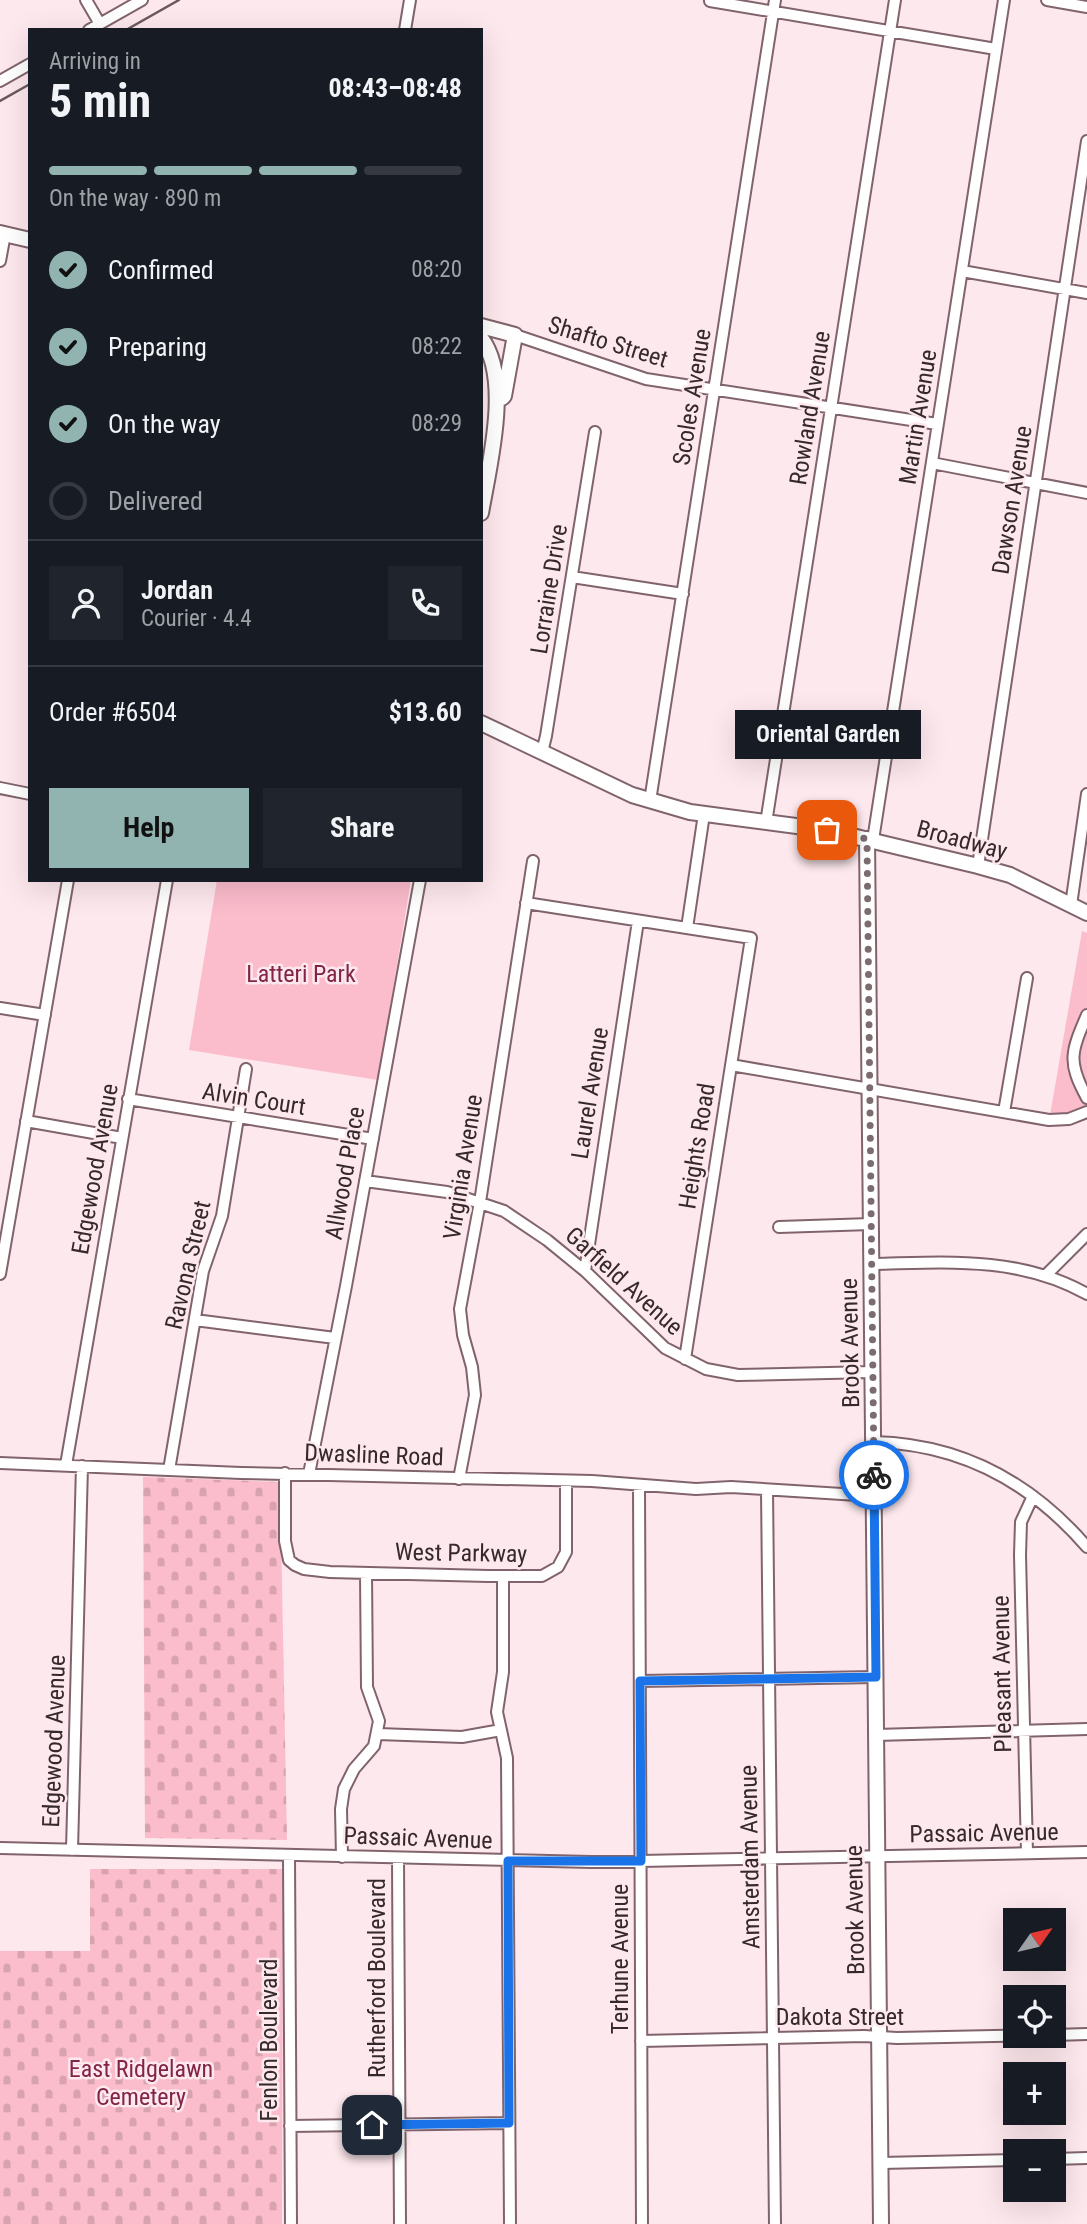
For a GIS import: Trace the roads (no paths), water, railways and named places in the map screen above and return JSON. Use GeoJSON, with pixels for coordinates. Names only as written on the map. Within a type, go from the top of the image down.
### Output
{"type":"FeatureCollection","features":[{"type":"Feature","properties":{"kind":"main road"},"geometry":{"type":"LineString","coordinates":[[2,234],[28,240]]}},
{"type":"Feature","properties":{"kind":"main road"},"geometry":{"type":"LineString","coordinates":[[483,327],[515,335],[505,396],[498,401]]}},
{"type":"Feature","properties":{"kind":"main road"},"geometry":{"type":"LineString","coordinates":[[483,341],[495,366],[498,401],[483,489]]}},
{"type":"Feature","properties":{"kind":"main road","name":"Broadway"},"geometry":{"type":"LineString","coordinates":[[483,724],[650,801],[704,814],[820,829],[978,866],[1010,875],[1087,914]]}},
{"type":"Feature","properties":{"kind":"main road","name":"Brook Avenue"},"geometry":{"type":"LineString","coordinates":[[870,840],[881,2224]]}},
{"type":"Feature","properties":{"kind":"street"},"geometry":{"type":"LineString","coordinates":[[86,0],[100,24]]}},
{"type":"Feature","properties":{"kind":"street"},"geometry":{"type":"LineString","coordinates":[[93,28],[142,0]]}},
{"type":"Feature","properties":{"kind":"street"},"geometry":{"type":"LineString","coordinates":[[405,28],[410,0]]}},
{"type":"Feature","properties":{"kind":"street","name":"Scoles Avenue"},"geometry":{"type":"LineString","coordinates":[[650,801],[775,0]]}},
{"type":"Feature","properties":{"kind":"street","name":"Rowland Avenue"},"geometry":{"type":"LineString","coordinates":[[766,823],[895,0]]}},
{"type":"Feature","properties":{"kind":"street","name":"Martin Avenue"},"geometry":{"type":"LineString","coordinates":[[870,840],[1004,0]]}},
{"type":"Feature","properties":{"kind":"street"},"geometry":{"type":"LineString","coordinates":[[1047,0],[1087,7]]}},
{"type":"Feature","properties":{"kind":"street"},"geometry":{"type":"LineString","coordinates":[[710,1],[996,49]]}},
{"type":"Feature","properties":{"kind":"street"},"geometry":{"type":"LineString","coordinates":[[0,81],[28,65]]}},
{"type":"Feature","properties":{"kind":"street","name":"Dawson Avenue"},"geometry":{"type":"LineString","coordinates":[[978,866],[1087,141]]}},
{"type":"Feature","properties":{"kind":"street"},"geometry":{"type":"LineString","coordinates":[[0,261],[2,234]]}},
{"type":"Feature","properties":{"kind":"street"},"geometry":{"type":"LineString","coordinates":[[962,271],[1087,293]]}},
{"type":"Feature","properties":{"kind":"street","name":"Shafto Street"},"geometry":{"type":"LineString","coordinates":[[515,335],[646,379],[937,424]]}},
{"type":"Feature","properties":{"kind":"street","name":"Lorraine Drive"},"geometry":{"type":"LineString","coordinates":[[542,752],[595,432]]}},
{"type":"Feature","properties":{"kind":"street"},"geometry":{"type":"LineString","coordinates":[[932,463],[1087,493]]}},
{"type":"Feature","properties":{"kind":"street"},"geometry":{"type":"LineString","coordinates":[[572,577],[683,594]]}},
{"type":"Feature","properties":{"kind":"street"},"geometry":{"type":"LineString","coordinates":[[0,788],[28,793]]}},
{"type":"Feature","properties":{"kind":"street"},"geometry":{"type":"LineString","coordinates":[[1071,905],[1087,794]]}},
{"type":"Feature","properties":{"kind":"street"},"geometry":{"type":"LineString","coordinates":[[526,903],[687,928],[704,814]]}},
{"type":"Feature","properties":{"kind":"street","name":"Virginia Avenue"},"geometry":{"type":"LineString","coordinates":[[458,1479],[475,1395],[460,1309],[480,1202],[533,861]]}},
{"type":"Feature","properties":{"kind":"street"},"geometry":{"type":"LineString","coordinates":[[0,1274],[68,882]]}},
{"type":"Feature","properties":{"kind":"street","name":"Edgewood Avenue"},"geometry":{"type":"LineString","coordinates":[[66,1465],[167,882]]}},
{"type":"Feature","properties":{"kind":"street","name":"Allwood Place"},"geometry":{"type":"LineString","coordinates":[[309,1474],[420,882]]}},
{"type":"Feature","properties":{"kind":"street","name":"Laurel Avenue"},"geometry":{"type":"LineString","coordinates":[[585,1271],[638,921]]}},
{"type":"Feature","properties":{"kind":"street","name":"Heights Road"},"geometry":{"type":"LineString","coordinates":[[685,1359],[751,939],[687,928]]}},
{"type":"Feature","properties":{"kind":"street"},"geometry":{"type":"LineString","coordinates":[[1004,1112],[1027,978]]}},
{"type":"Feature","properties":{"kind":"street"},"geometry":{"type":"LineString","coordinates":[[0,1008],[45,1015]]}},
{"type":"Feature","properties":{"kind":"street"},"geometry":{"type":"LineString","coordinates":[[1087,1015],[1074,1044],[1073,1074],[1087,1098]]}},
{"type":"Feature","properties":{"kind":"street"},"geometry":{"type":"LineString","coordinates":[[731,1065],[1049,1120],[1069,1119],[1087,1112]]}},
{"type":"Feature","properties":{"kind":"street","name":"Ravona Street"},"geometry":{"type":"LineString","coordinates":[[169,1470],[203,1271],[222,1216],[246,1069]]}},
{"type":"Feature","properties":{"kind":"street","name":"Alvin Court"},"geometry":{"type":"LineString","coordinates":[[128,1099],[373,1139]]}},
{"type":"Feature","properties":{"kind":"street"},"geometry":{"type":"LineString","coordinates":[[26,1121],[122,1138]]}},
{"type":"Feature","properties":{"kind":"street","name":"Garfield Avenue"},"geometry":{"type":"LineString","coordinates":[[365,1181],[447,1192],[504,1212],[547,1240],[585,1271],[665,1348],[716,1372],[738,1375],[873,1372]]}},
{"type":"Feature","properties":{"kind":"street"},"geometry":{"type":"LineString","coordinates":[[779,1227],[871,1224]]}},
{"type":"Feature","properties":{"kind":"street"},"geometry":{"type":"LineString","coordinates":[[1046,1275],[1087,1234]]}},
{"type":"Feature","properties":{"kind":"street"},"geometry":{"type":"LineString","coordinates":[[872,1264],[963,1262],[1009,1265],[1046,1275],[1087,1293]]}},
{"type":"Feature","properties":{"kind":"street"},"geometry":{"type":"LineString","coordinates":[[195,1320],[335,1338]]}},
{"type":"Feature","properties":{"kind":"street"},"geometry":{"type":"LineString","coordinates":[[874,1442],[914,1444],[950,1453],[986,1467],[1033,1496],[1073,1530],[1087,1547]]}},
{"type":"Feature","properties":{"kind":"street","name":"Dwasline Road"},"geometry":{"type":"LineString","coordinates":[[0,1463],[566,1481],[874,1496]]}},
{"type":"Feature","properties":{"kind":"street","name":"Edgewood Avenue"},"geometry":{"type":"LineString","coordinates":[[72,1850],[82,1466]]}},
{"type":"Feature","properties":{"kind":"street","name":"West Parkway"},"geometry":{"type":"LineString","coordinates":[[285,1474],[286,1552],[295,1565],[316,1570],[366,1573],[503,1576],[542,1576],[550,1573],[563,1560],[566,1552],[566,1481]]}},
{"type":"Feature","properties":{"kind":"street","name":"Terhune Avenue"},"geometry":{"type":"LineString","coordinates":[[639,1485],[642,2224]]}},
{"type":"Feature","properties":{"kind":"street","name":"Amsterdam Avenue"},"geometry":{"type":"LineString","coordinates":[[767,1490],[775,2224]]}},
{"type":"Feature","properties":{"kind":"street","name":"Pleasant Avenue"},"geometry":{"type":"LineString","coordinates":[[1027,1853],[1020,1555],[1021,1522],[1033,1496]]}},
{"type":"Feature","properties":{"kind":"street"},"geometry":{"type":"LineString","coordinates":[[342,1857],[341,1809],[344,1789],[354,1769],[374,1746],[378,1734],[378,1713],[367,1687],[366,1677],[366,1573]]}},
{"type":"Feature","properties":{"kind":"street"},"geometry":{"type":"LineString","coordinates":[[503,1576],[503,1672],[497,1712],[507,1758],[510,2224]]}},
{"type":"Feature","properties":{"kind":"street"},"geometry":{"type":"LineString","coordinates":[[640,1681],[876,1677]]}},
{"type":"Feature","properties":{"kind":"street"},"geometry":{"type":"LineString","coordinates":[[876,1735],[1087,1729]]}},
{"type":"Feature","properties":{"kind":"street"},"geometry":{"type":"LineString","coordinates":[[378,1734],[462,1737],[500,1730]]}},
{"type":"Feature","properties":{"kind":"street","name":"Passaic Avenue"},"geometry":{"type":"LineString","coordinates":[[0,1848],[508,1861],[1087,1852]]}},
{"type":"Feature","properties":{"kind":"street","name":"Fenlon Boulevard"},"geometry":{"type":"LineString","coordinates":[[289,1856],[291,2224]]}},
{"type":"Feature","properties":{"kind":"street","name":"Rutherford Boulevard"},"geometry":{"type":"LineString","coordinates":[[398,1858],[400,2224]]}},
{"type":"Feature","properties":{"kind":"street"},"geometry":{"type":"LineString","coordinates":[[1066,2035],[1087,2034]]}},
{"type":"Feature","properties":{"kind":"street","name":"Dakota Street"},"geometry":{"type":"LineString","coordinates":[[641,2041],[1003,2035]]}},
{"type":"Feature","properties":{"kind":"street"},"geometry":{"type":"LineString","coordinates":[[290,2126],[509,2123]]}},
{"type":"Feature","properties":{"kind":"street"},"geometry":{"type":"LineString","coordinates":[[1066,2159],[1087,2158]]}},
{"type":"Feature","properties":{"kind":"street"},"geometry":{"type":"LineString","coordinates":[[881,2163],[1003,2160]]}},
{"type":"Feature","properties":{"kind":"railway"},"geometry":{"type":"LineString","coordinates":[[130,28],[179,0]]}},
{"type":"Feature","properties":{"kind":"railway"},"geometry":{"type":"LineString","coordinates":[[0,101],[28,85]]}},
{"type":"Feature","properties":{"kind":"place","name":"Oriental Garden"},"geometry":{"type":"Point","coordinates":[827,830]}},
{"type":"Feature","properties":{"kind":"park label","name":"Latteri Park"},"geometry":{"type":"Point","coordinates":[301,974]}},
{"type":"Feature","properties":{"kind":"park label","name":"East Ridgelawn Cemetery"},"geometry":{"type":"Point","coordinates":[141,2083]}}]}
